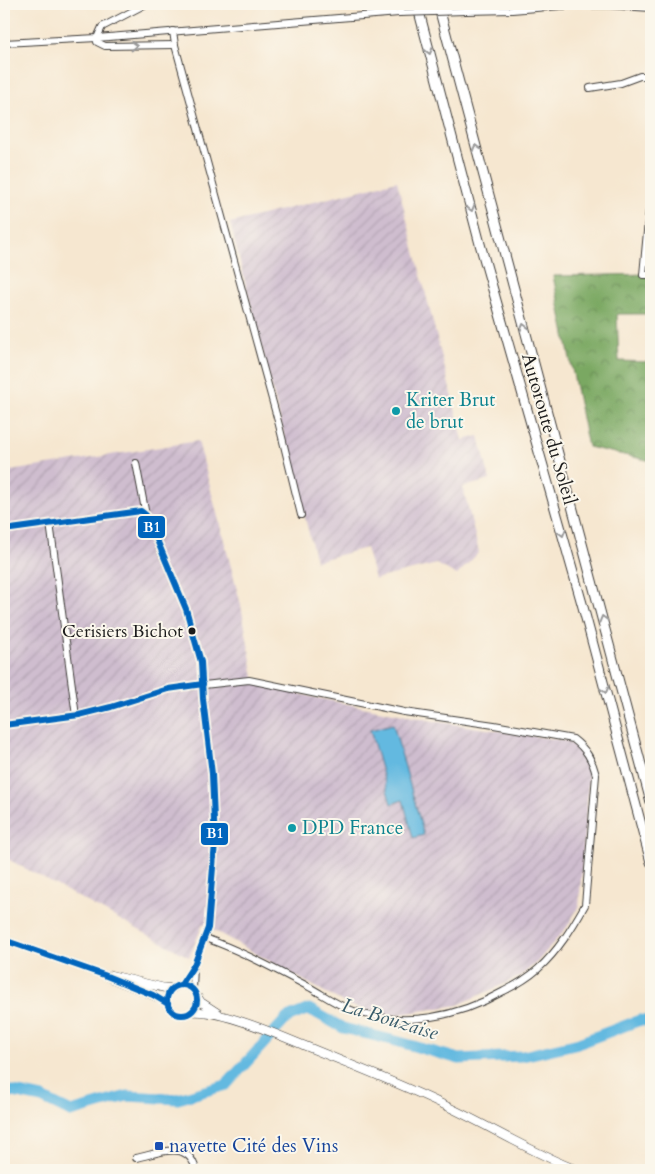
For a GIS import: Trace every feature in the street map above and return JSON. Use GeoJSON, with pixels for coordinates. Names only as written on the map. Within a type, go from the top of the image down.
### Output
{"type":"FeatureCollection","features":[{"type":"Feature","properties":{"kind":"highway","name":"Autoroute du Soleil"},"geometry":{"type":"LineString","coordinates":[[417,4],[480,244],[583,607],[651,862]]}},
{"type":"Feature","properties":{"kind":"highway","name":"Autoroute du Soleil"},"geometry":{"type":"LineString","coordinates":[[438,4],[651,802]]}},
{"type":"Feature","properties":{"kind":"main road"},"geometry":{"type":"LineString","coordinates":[[4,940],[144,991],[168,1004],[173,1012],[177,1014],[204,1012],[222,1016],[281,1036],[440,1102],[575,1170]]}},
{"type":"Feature","properties":{"kind":"main road"},"geometry":{"type":"LineString","coordinates":[[104,975],[165,988],[188,986],[201,1002],[222,1016]]}},
{"type":"Feature","properties":{"kind":"main road"},"geometry":{"type":"LineString","coordinates":[[168,1004],[168,996],[178,986]]}},
{"type":"Feature","properties":{"kind":"main road"},"geometry":{"type":"LineString","coordinates":[[191,1012],[196,1005],[195,993]]}},
{"type":"Feature","properties":{"kind":"street"},"geometry":{"type":"LineString","coordinates":[[97,38],[102,27],[146,4]]}},
{"type":"Feature","properties":{"kind":"street"},"geometry":{"type":"LineString","coordinates":[[4,43],[97,38],[399,13],[606,5],[651,8]]}},
{"type":"Feature","properties":{"kind":"street"},"geometry":{"type":"LineString","coordinates":[[174,31],[175,44],[279,425],[301,515]]}},
{"type":"Feature","properties":{"kind":"street"},"geometry":{"type":"LineString","coordinates":[[97,38],[98,42],[105,46],[175,44]]}},
{"type":"Feature","properties":{"kind":"street"},"geometry":{"type":"LineString","coordinates":[[590,88],[621,83],[640,76],[651,76]]}},
{"type":"Feature","properties":{"kind":"street"},"geometry":{"type":"LineString","coordinates":[[651,188],[643,275],[651,275]]}},
{"type":"Feature","properties":{"kind":"street"},"geometry":{"type":"LineString","coordinates":[[136,463],[146,514],[160,552],[186,609],[201,662],[215,810],[215,843],[208,928],[194,965],[178,986]]}},
{"type":"Feature","properties":{"kind":"street"},"geometry":{"type":"LineString","coordinates":[[4,530],[135,511],[141,511],[146,514]]}},
{"type":"Feature","properties":{"kind":"street"},"geometry":{"type":"LineString","coordinates":[[50,523],[76,716]]}},
{"type":"Feature","properties":{"kind":"street"},"geometry":{"type":"LineString","coordinates":[[4,725],[76,716],[168,689],[202,684],[256,680],[404,712],[573,739],[582,746],[592,760],[596,775],[585,904],[558,949],[538,969],[519,983],[484,1002],[455,1013],[423,1019],[387,1019],[353,1010],[236,949],[205,938]]}},
{"type":"Feature","properties":{"kind":"street"},"geometry":{"type":"LineString","coordinates":[[194,965],[195,993]]}},
{"type":"Feature","properties":{"kind":"street"},"geometry":{"type":"LineString","coordinates":[[136,1158],[174,1150],[184,1151],[194,1161],[196,1170]]}},
{"type":"Feature","properties":{"kind":"shaded area"},"geometry":{"type":"Polygon","coordinates":[[[397,181],[463,440],[479,436],[490,480],[463,487],[479,552],[457,575],[437,564],[375,579],[366,548],[316,561],[230,223],[397,181]]]}},
{"type":"Feature","properties":{"kind":"shaded area"},"geometry":{"type":"Polygon","coordinates":[[[198,441],[241,605],[255,683],[317,698],[439,722],[567,741],[579,750],[587,763],[589,773],[579,906],[567,927],[537,962],[519,977],[458,1005],[388,1016],[348,1005],[203,924],[189,957],[4,857],[4,472],[198,441]]]}},
{"type":"Feature","properties":{"kind":"green space"},"geometry":{"type":"Polygon","coordinates":[[[651,274],[651,314],[617,314],[619,361],[651,362],[651,461],[588,447],[553,276],[651,274]]]}},
{"type":"Feature","properties":{"kind":"water"},"geometry":{"type":"Polygon","coordinates":[[[393,724],[424,835],[413,838],[403,800],[391,804],[370,730],[393,724]]]}},
{"type":"Feature","properties":{"kind":"waterway","name":"La Bouzaise"},"geometry":{"type":"LineString","coordinates":[[4,1090],[42,1098],[71,1112],[127,1096],[178,1099],[226,1085],[287,1018],[309,1009],[343,1028],[459,1059],[523,1056],[579,1043],[640,1020],[651,1022]]}},
{"type":"Feature","properties":{"kind":"transit line","name":"B1"},"geometry":{"type":"LineString","coordinates":[[4,530],[141,511],[149,521],[186,609],[201,662],[203,699],[212,774],[215,843],[208,928],[194,965],[181,985]]}},
{"type":"Feature","properties":{"kind":"transit line","name":"B1"},"geometry":{"type":"LineString","coordinates":[[4,725],[79,715],[168,689],[203,684]]}},
{"type":"Feature","properties":{"kind":"transit line","name":"B1"},"geometry":{"type":"LineString","coordinates":[[4,940],[104,975],[153,995],[168,1004]]}},
{"type":"Feature","properties":{"kind":"transit line","name":"B1"},"geometry":{"type":"LineString","coordinates":[[182,985],[188,986],[196,994],[197,1000],[196,1006],[188,1014],[182,1015],[176,1014],[168,1006],[167,1000],[168,994],[176,986],[182,985]]}},
{"type":"Feature","properties":{"kind":"place","name":"Kriter Brut de brut"},"geometry":{"type":"Point","coordinates":[396,411]}},
{"type":"Feature","properties":{"kind":"place","name":"Cerisiers Bichot"},"geometry":{"type":"Point","coordinates":[192,631]}},
{"type":"Feature","properties":{"kind":"place","name":"DPD France"},"geometry":{"type":"Point","coordinates":[292,828]}},
{"type":"Feature","properties":{"kind":"place","name":"navette Cité des Vins"},"geometry":{"type":"Point","coordinates":[159,1146]}}]}
